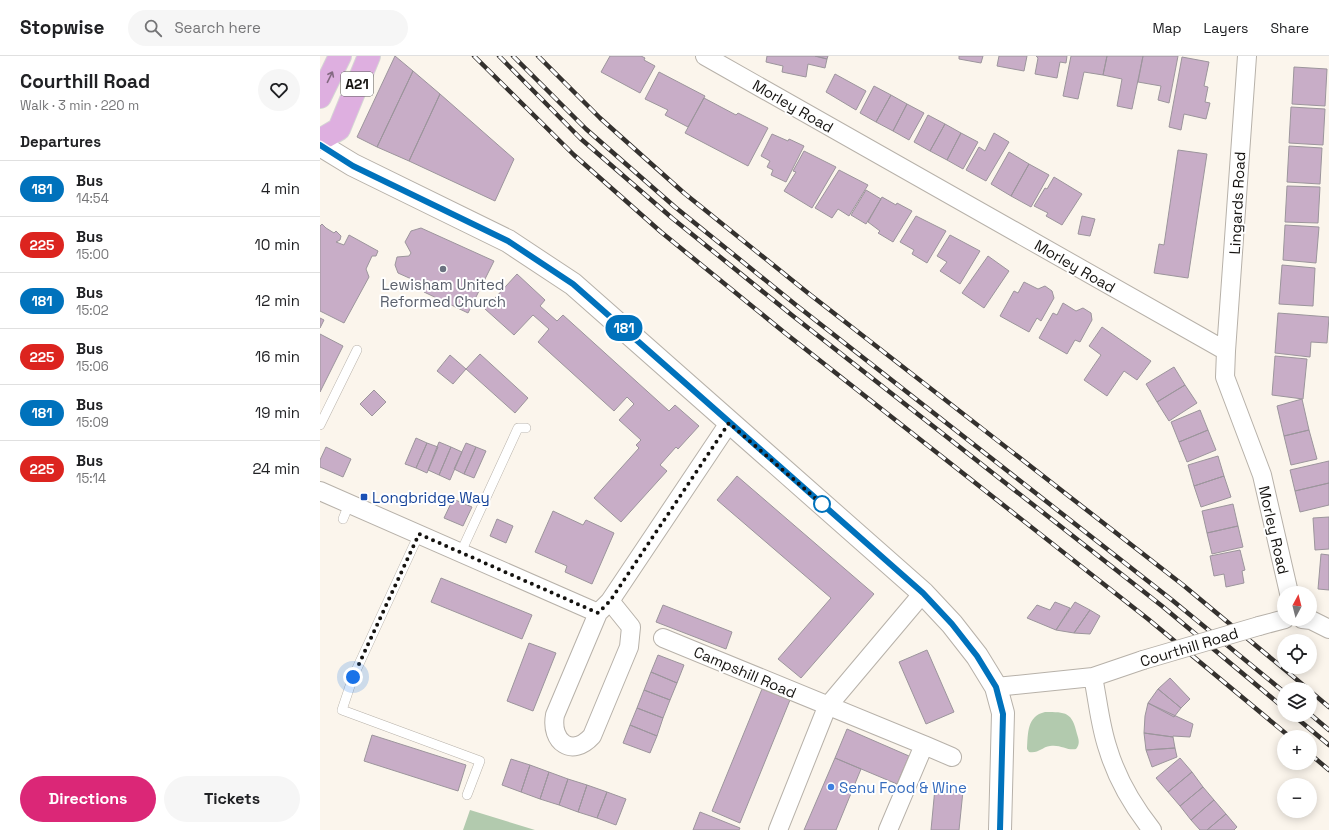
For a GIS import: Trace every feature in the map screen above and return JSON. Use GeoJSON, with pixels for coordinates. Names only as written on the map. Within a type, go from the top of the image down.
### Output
{"type":"FeatureCollection","features":[{"type":"Feature","properties":{"kind":"highway","name":"A21"},"geometry":{"type":"LineString","coordinates":[[320,97],[340,56]]}},
{"type":"Feature","properties":{"kind":"highway","name":"A21"},"geometry":{"type":"LineString","coordinates":[[320,140],[339,129],[369,56]]}},
{"type":"Feature","properties":{"kind":"street","name":"Morley Road"},"geometry":{"type":"LineString","coordinates":[[705,56],[1226,351],[1225,376],[1262,475],[1287,586]]}},
{"type":"Feature","properties":{"kind":"street","name":"Lingards Road"},"geometry":{"type":"LineString","coordinates":[[1226,351],[1247,56]]}},
{"type":"Feature","properties":{"kind":"street"},"geometry":{"type":"LineString","coordinates":[[320,145],[353,166],[508,241],[573,284],[923,593],[952,624],[977,656],[996,687],[1003,714],[1000,830]]}},
{"type":"Feature","properties":{"kind":"street"},"geometry":{"type":"LineString","coordinates":[[320,491],[346,511],[419,534],[461,552],[604,607],[631,627],[629,647],[592,736],[585,744],[576,746],[568,745],[559,741],[555,734],[553,724],[555,715],[604,607],[729,423]]}},
{"type":"Feature","properties":{"kind":"street"},"geometry":{"type":"LineString","coordinates":[[778,830],[827,707],[923,593]]}},
{"type":"Feature","properties":{"kind":"street","name":"Courthill Road"},"geometry":{"type":"LineString","coordinates":[[996,687],[1093,677],[1142,660],[1277,621]]}},
{"type":"Feature","properties":{"kind":"street"},"geometry":{"type":"LineString","coordinates":[[1317,623],[1329,629]]}},
{"type":"Feature","properties":{"kind":"street","name":"Campshill Road"},"geometry":{"type":"LineString","coordinates":[[663,638],[827,707],[952,757]]}},
{"type":"Feature","properties":{"kind":"street"},"geometry":{"type":"LineString","coordinates":[[1093,677],[1108,749],[1120,778],[1137,811],[1152,830]]}},
{"type":"Feature","properties":{"kind":"street"},"geometry":{"type":"LineString","coordinates":[[888,830],[924,745]]}},
{"type":"Feature","properties":{"kind":"lane"},"geometry":{"type":"LineString","coordinates":[[320,425],[357,350]]}},
{"type":"Feature","properties":{"kind":"lane"},"geometry":{"type":"LineString","coordinates":[[461,552],[518,428],[526,428]]}},
{"type":"Feature","properties":{"kind":"lane"},"geometry":{"type":"LineString","coordinates":[[419,534],[353,677],[342,710],[480,761],[467,795]]}},
{"type":"Feature","properties":{"kind":"green space"},"geometry":{"type":"Polygon","coordinates":[[[1045,712],[1063,713],[1070,717],[1073,721],[1079,740],[1079,744],[1076,749],[1054,746],[1035,752],[1029,752],[1027,749],[1028,731],[1032,721],[1039,714],[1045,712]]]}},
{"type":"Feature","properties":{"kind":"green space"},"geometry":{"type":"Polygon","coordinates":[[[470,810],[535,830],[463,830],[470,810]]]}},
{"type":"Feature","properties":{"kind":"building"},"geometry":{"type":"Polygon","coordinates":[[[395,56],[413,71],[377,147],[357,137],[395,56]]]}},
{"type":"Feature","properties":{"kind":"building"},"geometry":{"type":"Polygon","coordinates":[[[610,56],[641,56],[645,58],[644,60],[655,66],[640,93],[601,72],[610,56]]]}},
{"type":"Feature","properties":{"kind":"building"},"geometry":{"type":"Polygon","coordinates":[[[767,56],[815,56],[827,59],[825,68],[808,64],[806,77],[782,72],[783,66],[766,62],[767,56]]]}},
{"type":"Feature","properties":{"kind":"building"},"geometry":{"type":"Polygon","coordinates":[[[815,56],[828,56],[827,59],[815,56]]]}},
{"type":"Feature","properties":{"kind":"building"},"geometry":{"type":"Polygon","coordinates":[[[959,56],[983,56],[981,63],[959,59],[959,56]]]}},
{"type":"Feature","properties":{"kind":"building"},"geometry":{"type":"Polygon","coordinates":[[[999,56],[1027,56],[1024,71],[997,66],[999,56]]]}},
{"type":"Feature","properties":{"kind":"building"},"geometry":{"type":"Polygon","coordinates":[[[1036,56],[1067,56],[1066,63],[1060,62],[1057,78],[1035,74],[1038,58],[1036,56]]]}},
{"type":"Feature","properties":{"kind":"building"},"geometry":{"type":"Polygon","coordinates":[[[1071,56],[1107,56],[1103,75],[1084,72],[1078,99],[1063,96],[1071,56]]]}},
{"type":"Feature","properties":{"kind":"building"},"geometry":{"type":"Polygon","coordinates":[[[1107,56],[1143,56],[1132,109],[1117,106],[1122,79],[1103,75],[1107,56]]]}},
{"type":"Feature","properties":{"kind":"building"},"geometry":{"type":"Polygon","coordinates":[[[1143,56],[1178,56],[1169,103],[1158,100],[1161,86],[1138,82],[1143,56]]]}},
{"type":"Feature","properties":{"kind":"building"},"geometry":{"type":"Polygon","coordinates":[[[1182,57],[1209,62],[1204,86],[1208,87],[1205,102],[1210,103],[1206,119],[1184,114],[1181,130],[1169,127],[1182,57]]]}},
{"type":"Feature","properties":{"kind":"building"},"geometry":{"type":"Polygon","coordinates":[[[1294,67],[1327,69],[1325,106],[1292,104],[1294,67]]]}},
{"type":"Feature","properties":{"kind":"building"},"geometry":{"type":"Polygon","coordinates":[[[413,71],[440,94],[409,161],[377,147],[413,71]]]}},
{"type":"Feature","properties":{"kind":"building"},"geometry":{"type":"Polygon","coordinates":[[[659,72],[705,96],[688,127],[665,115],[668,110],[645,99],[659,72]]]}},
{"type":"Feature","properties":{"kind":"building"},"geometry":{"type":"Polygon","coordinates":[[[835,74],[866,91],[856,110],[826,92],[835,74]]]}},
{"type":"Feature","properties":{"kind":"building"},"geometry":{"type":"Polygon","coordinates":[[[874,86],[891,95],[876,122],[860,113],[874,86]]]}},
{"type":"Feature","properties":{"kind":"building"},"geometry":{"type":"Polygon","coordinates":[[[440,94],[514,159],[495,201],[409,161],[440,94]]]}},
{"type":"Feature","properties":{"kind":"building"},"geometry":{"type":"Polygon","coordinates":[[[891,95],[907,104],[893,131],[876,122],[891,95]]]}},
{"type":"Feature","properties":{"kind":"building"},"geometry":{"type":"Polygon","coordinates":[[[704,98],[736,115],[738,113],[768,128],[748,166],[685,133],[704,98]]]}},
{"type":"Feature","properties":{"kind":"building"},"geometry":{"type":"Polygon","coordinates":[[[907,104],[924,113],[909,140],[893,131],[907,104]]]}},
{"type":"Feature","properties":{"kind":"building"},"geometry":{"type":"Polygon","coordinates":[[[1291,107],[1325,109],[1323,145],[1289,143],[1291,107]]]}},
{"type":"Feature","properties":{"kind":"building"},"geometry":{"type":"Polygon","coordinates":[[[928,115],[945,124],[930,151],[914,142],[928,115]]]}},
{"type":"Feature","properties":{"kind":"building"},"geometry":{"type":"Polygon","coordinates":[[[945,124],[961,133],[947,160],[930,151],[945,124]]]}},
{"type":"Feature","properties":{"kind":"building"},"geometry":{"type":"Polygon","coordinates":[[[961,133],[978,142],[963,169],[947,160],[961,133]]]}},
{"type":"Feature","properties":{"kind":"building"},"geometry":{"type":"Polygon","coordinates":[[[994,133],[1009,142],[986,181],[966,170],[979,147],[985,151],[994,133]]]}},
{"type":"Feature","properties":{"kind":"building"},"geometry":{"type":"Polygon","coordinates":[[[772,134],[788,141],[789,139],[804,146],[786,182],[771,175],[773,170],[767,167],[770,161],[761,156],[772,134]]]}},
{"type":"Feature","properties":{"kind":"building"},"geometry":{"type":"Polygon","coordinates":[[[1289,146],[1322,148],[1320,184],[1287,182],[1289,146]]]}},
{"type":"Feature","properties":{"kind":"building"},"geometry":{"type":"Polygon","coordinates":[[[1178,150],[1207,154],[1188,278],[1154,273],[1159,244],[1164,245],[1178,150]]]}},
{"type":"Feature","properties":{"kind":"building"},"geometry":{"type":"Polygon","coordinates":[[[804,151],[836,167],[812,208],[784,191],[796,172],[793,171],[804,151]]]}},
{"type":"Feature","properties":{"kind":"building"},"geometry":{"type":"Polygon","coordinates":[[[1009,152],[1029,164],[1011,196],[991,184],[1009,152]]]}},
{"type":"Feature","properties":{"kind":"building"},"geometry":{"type":"Polygon","coordinates":[[[1029,164],[1049,175],[1031,207],[1011,196],[1029,164]]]}},
{"type":"Feature","properties":{"kind":"building"},"geometry":{"type":"Polygon","coordinates":[[[839,170],[868,185],[849,216],[838,209],[832,218],[815,208],[839,170]]]}},
{"type":"Feature","properties":{"kind":"building"},"geometry":{"type":"Polygon","coordinates":[[[1054,177],[1082,194],[1062,225],[1046,216],[1048,213],[1034,206],[1054,177]]]}},
{"type":"Feature","properties":{"kind":"building"},"geometry":{"type":"Polygon","coordinates":[[[1287,186],[1320,187],[1318,223],[1285,222],[1287,186]]]}},
{"type":"Feature","properties":{"kind":"building"},"geometry":{"type":"Polygon","coordinates":[[[866,190],[881,199],[866,224],[851,215],[866,190]]]}},
{"type":"Feature","properties":{"kind":"building"},"geometry":{"type":"Polygon","coordinates":[[[882,197],[896,205],[897,203],[912,211],[893,242],[878,233],[880,231],[868,222],[882,197]]]}},
{"type":"Feature","properties":{"kind":"building"},"geometry":{"type":"Polygon","coordinates":[[[916,216],[946,231],[927,263],[912,254],[914,250],[900,242],[916,216]]]}},
{"type":"Feature","properties":{"kind":"building"},"geometry":{"type":"Polygon","coordinates":[[[1082,216],[1095,219],[1090,236],[1078,234],[1082,216]]]}},
{"type":"Feature","properties":{"kind":"building"},"geometry":{"type":"Polygon","coordinates":[[[322,224],[334,233],[336,231],[341,236],[340,240],[336,242],[344,245],[349,235],[378,251],[376,256],[372,256],[366,269],[369,277],[344,323],[320,311],[320,226],[322,224]]]}},
{"type":"Feature","properties":{"kind":"building"},"geometry":{"type":"Polygon","coordinates":[[[1285,225],[1319,227],[1316,263],[1283,260],[1285,225]]]}},
{"type":"Feature","properties":{"kind":"building","name":"Lewisham United Reformed Church"},"geometry":{"type":"Polygon","coordinates":[[[421,228],[494,261],[468,313],[424,292],[427,286],[398,273],[395,265],[397,257],[409,256],[411,253],[405,242],[411,231],[421,228]]]}},
{"type":"Feature","properties":{"kind":"building"},"geometry":{"type":"Polygon","coordinates":[[[950,235],[980,251],[960,284],[940,271],[947,262],[937,256],[950,235]]]}},
{"type":"Feature","properties":{"kind":"building"},"geometry":{"type":"Polygon","coordinates":[[[988,256],[1009,271],[984,308],[962,293],[988,256]]]}},
{"type":"Feature","properties":{"kind":"building"},"geometry":{"type":"Polygon","coordinates":[[[1282,265],[1315,268],[1313,306],[1279,304],[1282,265]]]}},
{"type":"Feature","properties":{"kind":"building"},"geometry":{"type":"Polygon","coordinates":[[[517,274],[545,300],[540,306],[557,321],[563,315],[669,411],[675,405],[699,426],[678,449],[676,447],[660,465],[667,471],[621,522],[594,498],[639,448],[636,445],[641,440],[619,420],[634,404],[627,397],[614,411],[538,342],[549,329],[533,315],[514,335],[485,309],[517,274]]]}},
{"type":"Feature","properties":{"kind":"building"},"geometry":{"type":"Polygon","coordinates":[[[1024,282],[1038,289],[1045,286],[1052,291],[1054,298],[1041,321],[1037,318],[1029,332],[1000,316],[1014,291],[1018,293],[1024,282]]]}},
{"type":"Feature","properties":{"kind":"building"},"geometry":{"type":"Polygon","coordinates":[[[1063,303],[1076,311],[1083,308],[1091,313],[1092,320],[1080,342],[1075,340],[1067,354],[1039,338],[1053,313],[1057,315],[1063,303]]]}},
{"type":"Feature","properties":{"kind":"building"},"geometry":{"type":"Polygon","coordinates":[[[1278,313],[1329,317],[1327,343],[1311,342],[1310,357],[1275,353],[1278,313]]]}},
{"type":"Feature","properties":{"kind":"building"},"geometry":{"type":"Polygon","coordinates":[[[320,318],[324,320],[320,328],[320,318]]]}},
{"type":"Feature","properties":{"kind":"building"},"geometry":{"type":"Polygon","coordinates":[[[1102,327],[1151,361],[1137,380],[1124,371],[1107,396],[1084,380],[1101,355],[1089,346],[1102,327]]]}},
{"type":"Feature","properties":{"kind":"building"},"geometry":{"type":"Polygon","coordinates":[[[320,334],[343,346],[320,392],[320,334]]]}},
{"type":"Feature","properties":{"kind":"building"},"geometry":{"type":"Polygon","coordinates":[[[480,354],[528,398],[515,413],[466,369],[480,354]]]}},
{"type":"Feature","properties":{"kind":"building"},"geometry":{"type":"Polygon","coordinates":[[[450,355],[466,369],[453,384],[437,371],[450,355]]]}},
{"type":"Feature","properties":{"kind":"building"},"geometry":{"type":"Polygon","coordinates":[[[1275,356],[1307,359],[1303,399],[1272,395],[1275,356]]]}},
{"type":"Feature","properties":{"kind":"building"},"geometry":{"type":"Polygon","coordinates":[[[1174,367],[1185,385],[1157,402],[1146,384],[1174,367]]]}},
{"type":"Feature","properties":{"kind":"building"},"geometry":{"type":"Polygon","coordinates":[[[1185,385],[1197,403],[1169,421],[1157,402],[1185,385]]]}},
{"type":"Feature","properties":{"kind":"building"},"geometry":{"type":"Polygon","coordinates":[[[374,390],[386,402],[372,416],[360,404],[374,390]]]}},
{"type":"Feature","properties":{"kind":"building"},"geometry":{"type":"Polygon","coordinates":[[[1302,399],[1309,430],[1284,436],[1277,406],[1302,399]]]}},
{"type":"Feature","properties":{"kind":"building"},"geometry":{"type":"Polygon","coordinates":[[[1200,410],[1208,430],[1179,442],[1171,422],[1200,410]]]}},
{"type":"Feature","properties":{"kind":"building"},"geometry":{"type":"Polygon","coordinates":[[[1208,430],[1216,450],[1187,462],[1179,442],[1208,430]]]}},
{"type":"Feature","properties":{"kind":"building"},"geometry":{"type":"Polygon","coordinates":[[[1309,430],[1317,459],[1291,465],[1284,436],[1309,430]]]}},
{"type":"Feature","properties":{"kind":"building"},"geometry":{"type":"Polygon","coordinates":[[[416,438],[427,443],[416,468],[405,464],[416,438]]]}},
{"type":"Feature","properties":{"kind":"building"},"geometry":{"type":"Polygon","coordinates":[[[439,442],[451,447],[439,475],[428,470],[439,442]]]}},
{"type":"Feature","properties":{"kind":"building"},"geometry":{"type":"Polygon","coordinates":[[[427,443],[438,447],[427,473],[416,468],[427,443]]]}},
{"type":"Feature","properties":{"kind":"building"},"geometry":{"type":"Polygon","coordinates":[[[466,443],[476,447],[464,474],[454,469],[466,443]]]}},
{"type":"Feature","properties":{"kind":"building"},"geometry":{"type":"Polygon","coordinates":[[[326,447],[351,459],[343,477],[320,467],[320,460],[326,447]]]}},
{"type":"Feature","properties":{"kind":"building"},"geometry":{"type":"Polygon","coordinates":[[[451,447],[462,452],[450,480],[439,475],[451,447]]]}},
{"type":"Feature","properties":{"kind":"building"},"geometry":{"type":"Polygon","coordinates":[[[476,447],[486,451],[474,478],[464,474],[476,447]]]}},
{"type":"Feature","properties":{"kind":"building"},"geometry":{"type":"Polygon","coordinates":[[[1218,456],[1224,476],[1194,486],[1188,465],[1218,456]]]}},
{"type":"Feature","properties":{"kind":"building"},"geometry":{"type":"Polygon","coordinates":[[[1329,461],[1329,483],[1295,491],[1290,470],[1329,461]]]}},
{"type":"Feature","properties":{"kind":"building"},"geometry":{"type":"Polygon","coordinates":[[[737,476],[874,594],[801,678],[778,659],[831,598],[717,500],[737,476]]]}},
{"type":"Feature","properties":{"kind":"building"},"geometry":{"type":"Polygon","coordinates":[[[1224,476],[1231,497],[1201,507],[1194,486],[1224,476]]]}},
{"type":"Feature","properties":{"kind":"building"},"geometry":{"type":"Polygon","coordinates":[[[1329,483],[1329,505],[1300,512],[1295,491],[1329,483]]]}},
{"type":"Feature","properties":{"kind":"building"},"geometry":{"type":"Polygon","coordinates":[[[453,499],[472,507],[463,526],[444,518],[453,499]]]}},
{"type":"Feature","properties":{"kind":"building"},"geometry":{"type":"Polygon","coordinates":[[[1233,504],[1238,526],[1207,533],[1202,511],[1233,504]]]}},
{"type":"Feature","properties":{"kind":"building"},"geometry":{"type":"Polygon","coordinates":[[[553,511],[583,525],[586,520],[614,533],[592,584],[565,572],[567,566],[535,552],[553,511]]]}},
{"type":"Feature","properties":{"kind":"building"},"geometry":{"type":"Polygon","coordinates":[[[1329,517],[1329,549],[1315,550],[1313,518],[1329,517]]]}},
{"type":"Feature","properties":{"kind":"building"},"geometry":{"type":"Polygon","coordinates":[[[497,519],[513,526],[506,543],[490,536],[497,519]]]}},
{"type":"Feature","properties":{"kind":"building"},"geometry":{"type":"Polygon","coordinates":[[[1238,526],[1243,547],[1212,554],[1207,533],[1238,526]]]}},
{"type":"Feature","properties":{"kind":"building"},"geometry":{"type":"Polygon","coordinates":[[[1240,550],[1245,570],[1242,571],[1244,583],[1226,587],[1224,574],[1214,576],[1210,556],[1240,550]]]}},
{"type":"Feature","properties":{"kind":"building"},"geometry":{"type":"Polygon","coordinates":[[[1321,554],[1329,555],[1329,590],[1318,589],[1321,554]]]}},
{"type":"Feature","properties":{"kind":"building"},"geometry":{"type":"Polygon","coordinates":[[[441,578],[532,615],[522,639],[431,602],[441,578]]]}},
{"type":"Feature","properties":{"kind":"building"},"geometry":{"type":"Polygon","coordinates":[[[1055,602],[1070,608],[1056,630],[1027,618],[1037,605],[1050,610],[1055,602]]]}},
{"type":"Feature","properties":{"kind":"building"},"geometry":{"type":"Polygon","coordinates":[[[1075,602],[1090,610],[1074,633],[1056,630],[1075,602]]]}},
{"type":"Feature","properties":{"kind":"building"},"geometry":{"type":"Polygon","coordinates":[[[663,605],[732,632],[726,649],[656,622],[663,605]]]}},
{"type":"Feature","properties":{"kind":"building"},"geometry":{"type":"Polygon","coordinates":[[[1090,610],[1100,616],[1090,634],[1074,633],[1090,610]]]}},
{"type":"Feature","properties":{"kind":"building"},"geometry":{"type":"Polygon","coordinates":[[[529,643],[556,653],[533,711],[507,701],[529,643]]]}},
{"type":"Feature","properties":{"kind":"building"},"geometry":{"type":"Polygon","coordinates":[[[927,650],[954,712],[926,724],[899,662],[927,650]]]}},
{"type":"Feature","properties":{"kind":"building"},"geometry":{"type":"Polygon","coordinates":[[[658,655],[684,665],[677,683],[651,672],[658,655]]]}},
{"type":"Feature","properties":{"kind":"building"},"geometry":{"type":"Polygon","coordinates":[[[651,672],[677,683],[670,700],[644,690],[651,672]]]}},
{"type":"Feature","properties":{"kind":"building"},"geometry":{"type":"Polygon","coordinates":[[[1170,678],[1190,699],[1181,708],[1158,689],[1170,678]]]}},
{"type":"Feature","properties":{"kind":"building"},"geometry":{"type":"Polygon","coordinates":[[[762,689],[790,700],[740,823],[712,811],[762,689]]]}},
{"type":"Feature","properties":{"kind":"building"},"geometry":{"type":"Polygon","coordinates":[[[1158,689],[1181,708],[1174,717],[1148,703],[1158,689]]]}},
{"type":"Feature","properties":{"kind":"building"},"geometry":{"type":"Polygon","coordinates":[[[644,690],[670,700],[663,718],[637,708],[644,690]]]}},
{"type":"Feature","properties":{"kind":"building"},"geometry":{"type":"Polygon","coordinates":[[[1148,703],[1193,724],[1190,737],[1173,737],[1144,733],[1145,716],[1148,703]]]}},
{"type":"Feature","properties":{"kind":"building"},"geometry":{"type":"Polygon","coordinates":[[[637,708],[663,718],[657,736],[630,725],[637,708]]]}},
{"type":"Feature","properties":{"kind":"building"},"geometry":{"type":"Polygon","coordinates":[[[630,725],[657,736],[650,753],[623,743],[630,725]]]}},
{"type":"Feature","properties":{"kind":"building"},"geometry":{"type":"Polygon","coordinates":[[[847,729],[909,756],[897,784],[835,758],[847,729]]]}},
{"type":"Feature","properties":{"kind":"building"},"geometry":{"type":"Polygon","coordinates":[[[1144,733],[1173,737],[1175,748],[1146,750],[1144,733]]]}},
{"type":"Feature","properties":{"kind":"building"},"geometry":{"type":"Polygon","coordinates":[[[372,735],[466,765],[458,791],[364,761],[372,735]]]}},
{"type":"Feature","properties":{"kind":"building"},"geometry":{"type":"Polygon","coordinates":[[[1175,748],[1177,757],[1152,767],[1146,750],[1175,748]]]}},
{"type":"Feature","properties":{"kind":"building"},"geometry":{"type":"Polygon","coordinates":[[[835,758],[861,769],[836,830],[804,830],[835,758]]]}},
{"type":"Feature","properties":{"kind":"building"},"geometry":{"type":"Polygon","coordinates":[[[1180,758],[1192,772],[1168,792],[1156,778],[1180,758]]]}},
{"type":"Feature","properties":{"kind":"building"},"geometry":{"type":"Polygon","coordinates":[[[511,759],[530,765],[521,792],[502,785],[511,759]]]}},
{"type":"Feature","properties":{"kind":"building"},"geometry":{"type":"Polygon","coordinates":[[[530,765],[549,772],[540,799],[521,792],[530,765]]]}},
{"type":"Feature","properties":{"kind":"building"},"geometry":{"type":"Polygon","coordinates":[[[549,772],[568,779],[559,805],[540,799],[549,772]]]}},
{"type":"Feature","properties":{"kind":"building"},"geometry":{"type":"Polygon","coordinates":[[[1192,772],[1203,787],[1180,806],[1168,792],[1192,772]]]}},
{"type":"Feature","properties":{"kind":"building"},"geometry":{"type":"Polygon","coordinates":[[[568,779],[587,785],[578,812],[559,805],[568,779]]]}},
{"type":"Feature","properties":{"kind":"building"},"geometry":{"type":"Polygon","coordinates":[[[587,785],[607,792],[597,818],[578,812],[587,785]]]}},
{"type":"Feature","properties":{"kind":"building"},"geometry":{"type":"Polygon","coordinates":[[[1203,787],[1214,800],[1191,820],[1180,806],[1203,787]]]}},
{"type":"Feature","properties":{"kind":"building"},"geometry":{"type":"Polygon","coordinates":[[[935,788],[963,791],[959,830],[931,830],[935,788]]]}},
{"type":"Feature","properties":{"kind":"building"},"geometry":{"type":"Polygon","coordinates":[[[607,792],[626,799],[616,825],[597,818],[607,792]]]}},
{"type":"Feature","properties":{"kind":"building"},"geometry":{"type":"Polygon","coordinates":[[[1214,800],[1226,814],[1207,830],[1200,830],[1191,820],[1214,800]]]}},
{"type":"Feature","properties":{"kind":"building"},"geometry":{"type":"Polygon","coordinates":[[[700,812],[740,828],[739,830],[693,830],[700,812]]]}},
{"type":"Feature","properties":{"kind":"building"},"geometry":{"type":"Polygon","coordinates":[[[1226,814],[1237,827],[1234,830],[1207,830],[1226,814]]]}},
{"type":"Feature","properties":{"kind":"railway"},"geometry":{"type":"LineString","coordinates":[[474,56],[574,155],[661,232],[785,333],[1148,619],[1282,730]]}},
{"type":"Feature","properties":{"kind":"railway"},"geometry":{"type":"LineString","coordinates":[[499,56],[581,139],[672,218],[793,316],[1162,606],[1277,702]]}},
{"type":"Feature","properties":{"kind":"railway"},"geometry":{"type":"LineString","coordinates":[[513,56],[586,129],[675,207],[796,305],[1172,600],[1277,686]]}},
{"type":"Feature","properties":{"kind":"railway"},"geometry":{"type":"LineString","coordinates":[[538,56],[600,118],[684,193],[808,293],[1183,585],[1300,682]]}},
{"type":"Feature","properties":{"kind":"railway"},"geometry":{"type":"LineString","coordinates":[[1317,697],[1329,707]]}},
{"type":"Feature","properties":{"kind":"railway"},"geometry":{"type":"LineString","coordinates":[[1317,720],[1329,730]]}},
{"type":"Feature","properties":{"kind":"railway"},"geometry":{"type":"LineString","coordinates":[[1301,722],[1329,745]]}},
{"type":"Feature","properties":{"kind":"railway"},"geometry":{"type":"LineString","coordinates":[[1317,760],[1329,770]]}},
{"type":"Feature","properties":{"kind":"bus line","name":"181"},"geometry":{"type":"LineString","coordinates":[[320,145],[353,166],[472,222],[508,241],[573,284],[619,323],[729,423],[923,593],[952,624],[977,656],[996,687],[1003,714],[1000,830]]}},
{"type":"Feature","properties":{"kind":"place","name":"Lewisham United Reformed Church"},"geometry":{"type":"Point","coordinates":[443,269]}},
{"type":"Feature","properties":{"kind":"place","name":"Longbridge Way"},"geometry":{"type":"Point","coordinates":[364,497]}},
{"type":"Feature","properties":{"kind":"place","name":"Senu Food & Wine"},"geometry":{"type":"Point","coordinates":[831,787]}},
{"type":"Feature","properties":{"kind":"route"},"geometry":{"type":"LineString","coordinates":[[353,677],[419,534],[598,613],[610,601],[729,423],[823,505],[822,504]]}}]}
